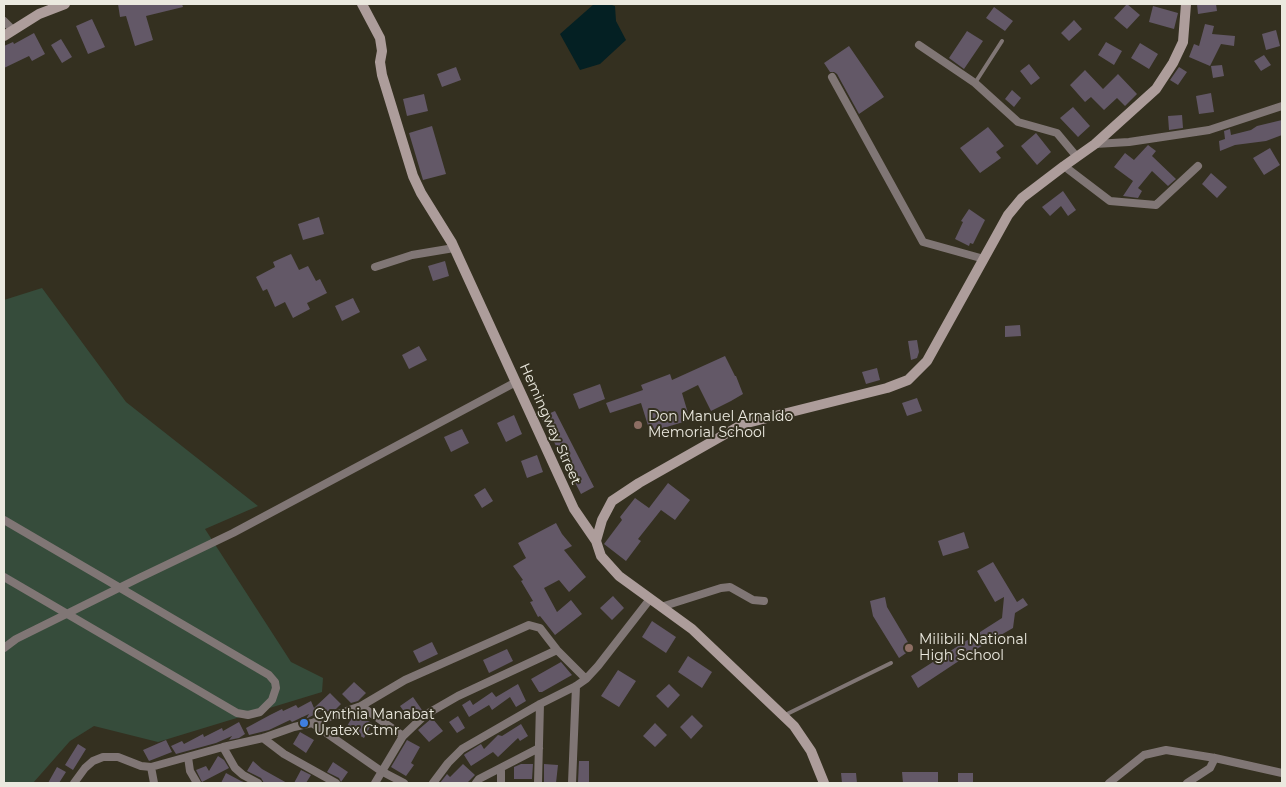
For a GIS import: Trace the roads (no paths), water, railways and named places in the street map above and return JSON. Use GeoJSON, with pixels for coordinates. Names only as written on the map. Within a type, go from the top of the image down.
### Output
{"type":"FeatureCollection","features":[{"type":"Feature","properties":{"kind":"main road"},"geometry":{"type":"LineString","coordinates":[[4,36],[39,14],[65,4]]}},
{"type":"Feature","properties":{"kind":"main road","name":"Hemingway Street"},"geometry":{"type":"LineString","coordinates":[[362,4],[380,38],[382,75],[413,176],[454,248],[574,509],[596,541],[601,556],[619,576],[692,629],[794,726],[811,751],[824,783]]}},
{"type":"Feature","properties":{"kind":"main road"},"geometry":{"type":"LineString","coordinates":[[596,541],[602,520],[612,501],[639,483],[743,424],[886,388],[908,380],[927,361],[1008,215],[1022,198],[1096,144],[1156,89],[1173,63],[1183,42],[1186,4]]}},
{"type":"Feature","properties":{"kind":"street"},"geometry":{"type":"LineString","coordinates":[[4,21],[13,30]]}},
{"type":"Feature","properties":{"kind":"street"},"geometry":{"type":"LineString","coordinates":[[919,45],[975,83],[1018,122],[1057,133],[1077,157]]}},
{"type":"Feature","properties":{"kind":"street"},"geometry":{"type":"LineString","coordinates":[[832,77],[922,242],[984,259]]}},
{"type":"Feature","properties":{"kind":"street"},"geometry":{"type":"LineString","coordinates":[[1096,144],[1129,142],[1209,130],[1282,106]]}},
{"type":"Feature","properties":{"kind":"street"},"geometry":{"type":"LineString","coordinates":[[1064,166],[1110,201],[1156,205],[1198,166]]}},
{"type":"Feature","properties":{"kind":"street"},"geometry":{"type":"LineString","coordinates":[[375,267],[412,255],[454,248]]}},
{"type":"Feature","properties":{"kind":"street"},"geometry":{"type":"LineString","coordinates":[[4,648],[16,639],[233,533],[516,382]]}},
{"type":"Feature","properties":{"kind":"street"},"geometry":{"type":"LineString","coordinates":[[4,520],[269,675],[275,682],[276,688],[272,700],[269,705],[254,714],[237,713],[4,577]]}},
{"type":"Feature","properties":{"kind":"street"},"geometry":{"type":"LineString","coordinates":[[661,607],[721,588],[730,587],[753,600],[764,601]]}},
{"type":"Feature","properties":{"kind":"street"},"geometry":{"type":"LineString","coordinates":[[433,783],[448,763],[462,749],[586,679],[650,599]]}},
{"type":"Feature","properties":{"kind":"street"},"geometry":{"type":"LineString","coordinates":[[74,783],[85,768],[93,761],[103,757],[118,757],[142,766],[151,767],[263,738],[361,706],[405,680],[529,625],[540,628],[557,650],[586,679]]}},
{"type":"Feature","properties":{"kind":"street"},"geometry":{"type":"LineString","coordinates":[[375,783],[403,736],[425,715],[458,696],[557,650]]}},
{"type":"Feature","properties":{"kind":"street"},"geometry":{"type":"LineString","coordinates":[[572,783],[576,686]]}},
{"type":"Feature","properties":{"kind":"street"},"geometry":{"type":"LineString","coordinates":[[538,783],[540,704]]}},
{"type":"Feature","properties":{"kind":"street"},"geometry":{"type":"LineString","coordinates":[[361,706],[403,736]]}},
{"type":"Feature","properties":{"kind":"street"},"geometry":{"type":"LineString","coordinates":[[312,723],[381,771],[404,783]]}},
{"type":"Feature","properties":{"kind":"street"},"geometry":{"type":"LineString","coordinates":[[263,738],[284,754],[336,783]]}},
{"type":"Feature","properties":{"kind":"street"},"geometry":{"type":"LineString","coordinates":[[223,747],[235,768],[242,775],[258,783]]}},
{"type":"Feature","properties":{"kind":"street"},"geometry":{"type":"LineString","coordinates":[[476,783],[479,779],[539,748]]}},
{"type":"Feature","properties":{"kind":"street"},"geometry":{"type":"LineString","coordinates":[[1109,783],[1144,755],[1166,750],[1215,758],[1282,773]]}},
{"type":"Feature","properties":{"kind":"street"},"geometry":{"type":"LineString","coordinates":[[188,756],[190,771],[197,783]]}},
{"type":"Feature","properties":{"kind":"street"},"geometry":{"type":"LineString","coordinates":[[1187,783],[1210,768],[1215,758]]}},
{"type":"Feature","properties":{"kind":"street"},"geometry":{"type":"LineString","coordinates":[[151,767],[154,783]]}},
{"type":"Feature","properties":{"kind":"street"},"geometry":{"type":"LineString","coordinates":[[501,768],[501,783]]}},
{"type":"Feature","properties":{"kind":"lane"},"geometry":{"type":"LineString","coordinates":[[975,83],[1002,41]]}},
{"type":"Feature","properties":{"kind":"lane"},"geometry":{"type":"LineString","coordinates":[[783,716],[891,663]]}},
{"type":"Feature","properties":{"kind":"water"},"geometry":{"type":"Polygon","coordinates":[[[594,4],[615,6],[616,21],[626,40],[600,64],[580,70],[560,34],[594,4]]]}},
{"type":"Feature","properties":{"kind":"place","name":"Don Manuel Arnaldo Memorial School"},"geometry":{"type":"Point","coordinates":[638,425]}},
{"type":"Feature","properties":{"kind":"place","name":"Milibili National High School"},"geometry":{"type":"Point","coordinates":[909,648]}},
{"type":"Feature","properties":{"kind":"place","name":"Cynthia Manabat Uratex Ctmr"},"geometry":{"type":"Point","coordinates":[304,723]}}]}
